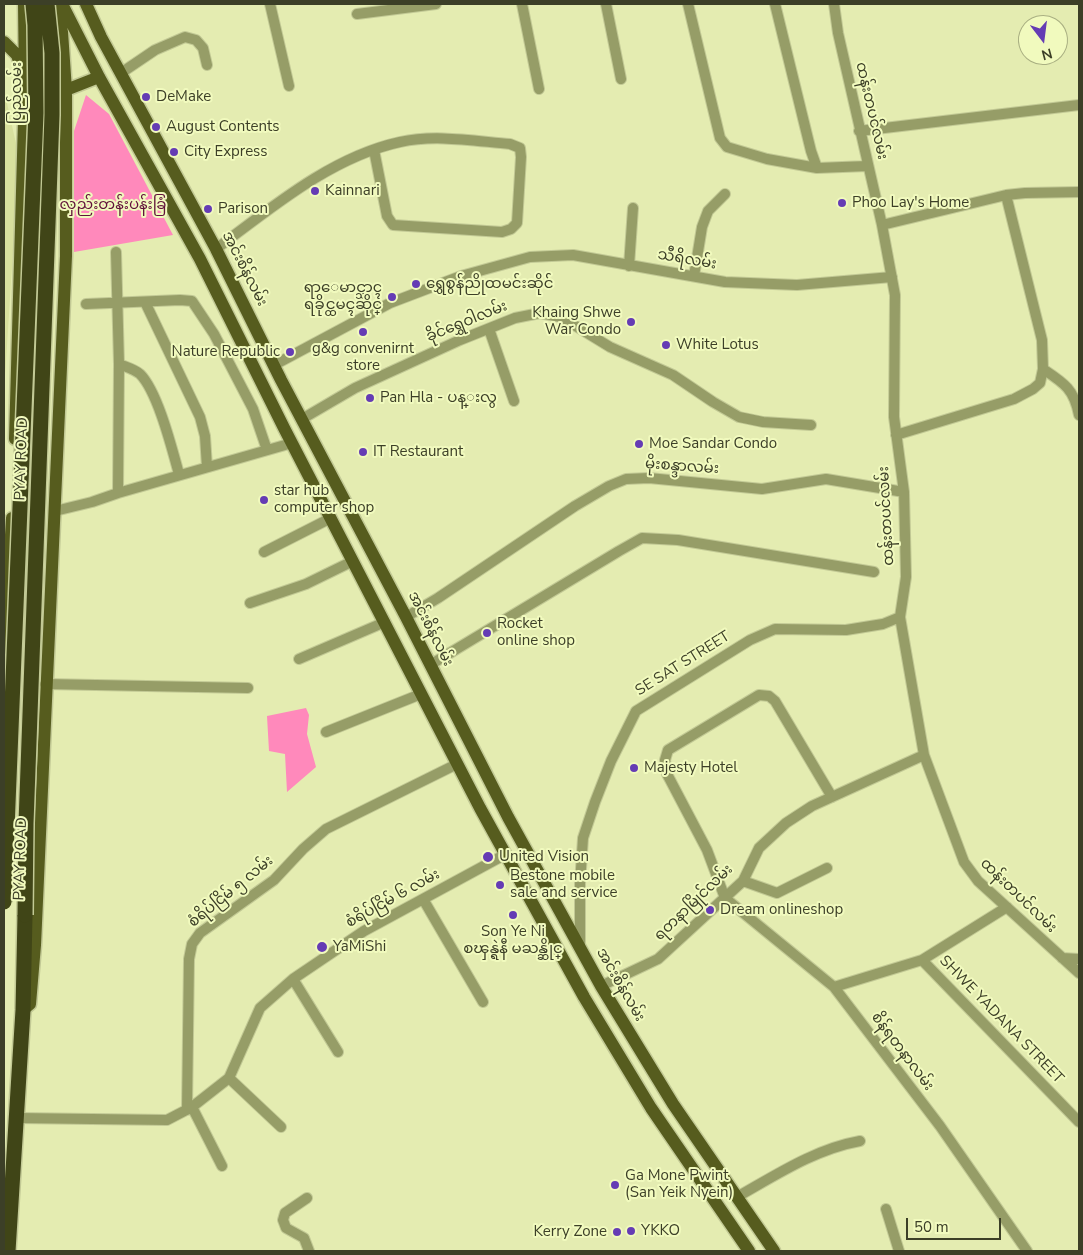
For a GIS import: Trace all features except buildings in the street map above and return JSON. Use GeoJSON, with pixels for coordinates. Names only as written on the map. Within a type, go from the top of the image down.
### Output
{"type":"FeatureCollection","features":[{"type":"Feature","properties":{"kind":"highway","name":"ပြည်လမ်း"},"geometry":{"type":"LineString","coordinates":[[4,902],[36,113],[33,4]]}},
{"type":"Feature","properties":{"kind":"highway","name":"PYAY ROAD"},"geometry":{"type":"LineString","coordinates":[[23,1010],[27,803],[52,115],[52,53],[47,4]]}},
{"type":"Feature","properties":{"kind":"highway"},"geometry":{"type":"LineString","coordinates":[[8,1251],[23,1010]]}},
{"type":"Feature","properties":{"kind":"main road","name":"ပြည်လမ်း"},"geometry":{"type":"LineString","coordinates":[[4,653],[14,500],[25,85],[24,4]]}},
{"type":"Feature","properties":{"kind":"main road"},"geometry":{"type":"LineString","coordinates":[[22,224],[66,221],[66,90],[62,32],[57,4]]}},
{"type":"Feature","properties":{"kind":"main road"},"geometry":{"type":"LineString","coordinates":[[62,4],[98,77],[200,260],[457,764],[584,996],[651,1108],[749,1251]]}},
{"type":"Feature","properties":{"kind":"main road","name":"အင်းစိန်လမ်း"},"geometry":{"type":"LineString","coordinates":[[89,7],[101,37],[216,249],[508,817],[580,948],[653,1073],[774,1251]]}},
{"type":"Feature","properties":{"kind":"main road"},"geometry":{"type":"LineString","coordinates":[[4,42],[18,55],[25,85]]}},
{"type":"Feature","properties":{"kind":"main road"},"geometry":{"type":"LineString","coordinates":[[66,90],[98,77]]}},
{"type":"Feature","properties":{"kind":"main road","name":"PYAY ROAD"},"geometry":{"type":"LineString","coordinates":[[23,1010],[30,1004],[35,945],[66,221]]}},
{"type":"Feature","properties":{"kind":"street"},"geometry":{"type":"LineString","coordinates":[[270,4],[289,86]]}},
{"type":"Feature","properties":{"kind":"street"},"geometry":{"type":"LineString","coordinates":[[357,14],[436,4]]}},
{"type":"Feature","properties":{"kind":"street"},"geometry":{"type":"LineString","coordinates":[[522,4],[539,90]]}},
{"type":"Feature","properties":{"kind":"street"},"geometry":{"type":"LineString","coordinates":[[606,4],[621,79]]}},
{"type":"Feature","properties":{"kind":"street"},"geometry":{"type":"LineString","coordinates":[[688,4],[720,138],[727,147],[766,159],[817,168],[868,166]]}},
{"type":"Feature","properties":{"kind":"street"},"geometry":{"type":"LineString","coordinates":[[775,4],[811,151],[817,168]]}},
{"type":"Feature","properties":{"kind":"street","name":"ထန်းတပင်လမ်း"},"geometry":{"type":"LineString","coordinates":[[834,4],[838,33],[882,225],[895,295],[894,417],[904,492],[906,577],[900,617],[924,755],[964,862],[978,881],[1079,973]]}},
{"type":"Feature","properties":{"kind":"street"},"geometry":{"type":"LineString","coordinates":[[120,73],[155,50],[185,37],[196,40],[203,48],[208,65]]}},
{"type":"Feature","properties":{"kind":"street"},"geometry":{"type":"LineString","coordinates":[[859,131],[1079,105]]}},
{"type":"Feature","properties":{"kind":"street"},"geometry":{"type":"LineString","coordinates":[[216,249],[288,196],[347,161],[374,150],[400,142],[439,139],[510,144],[520,148],[517,223],[511,229],[502,232],[392,225],[387,216],[374,150]]}},
{"type":"Feature","properties":{"kind":"street"},"geometry":{"type":"LineString","coordinates":[[882,225],[1006,195],[1079,192]]}},
{"type":"Feature","properties":{"kind":"street"},"geometry":{"type":"LineString","coordinates":[[694,276],[702,227],[708,211],[725,194]]}},
{"type":"Feature","properties":{"kind":"street"},"geometry":{"type":"LineString","coordinates":[[896,436],[1014,399],[1040,383],[1043,369],[1042,340],[1006,195]]}},
{"type":"Feature","properties":{"kind":"street"},"geometry":{"type":"LineString","coordinates":[[629,266],[633,208]]}},
{"type":"Feature","properties":{"kind":"street"},"geometry":{"type":"LineString","coordinates":[[116,252],[119,364],[118,493]]}},
{"type":"Feature","properties":{"kind":"street","name":"သီရိလမ်း"},"geometry":{"type":"LineString","coordinates":[[274,365],[390,303],[452,279],[530,257],[573,255],[725,282],[797,285],[892,277]]}},
{"type":"Feature","properties":{"kind":"street"},"geometry":{"type":"LineString","coordinates":[[86,304],[192,301],[214,334],[253,409],[267,450]]}},
{"type":"Feature","properties":{"kind":"street"},"geometry":{"type":"LineString","coordinates":[[145,302],[200,417],[207,467]]}},
{"type":"Feature","properties":{"kind":"street","name":"ခိုင်ရွှေဝါလမ်း"},"geometry":{"type":"LineString","coordinates":[[302,419],[355,388],[460,340],[515,318],[540,313],[561,317],[610,347],[673,375],[739,417],[763,422],[811,425]]}},
{"type":"Feature","properties":{"kind":"street"},"geometry":{"type":"LineString","coordinates":[[489,329],[514,401]]}},
{"type":"Feature","properties":{"kind":"street"},"geometry":{"type":"LineString","coordinates":[[119,364],[131,368],[140,374],[148,386],[166,426],[180,474]]}},
{"type":"Feature","properties":{"kind":"street"},"geometry":{"type":"LineString","coordinates":[[1043,369],[1065,384],[1076,400],[1079,415]]}},
{"type":"Feature","properties":{"kind":"street"},"geometry":{"type":"LineString","coordinates":[[55,510],[92,502],[180,474],[292,443]]}},
{"type":"Feature","properties":{"kind":"street","name":"မိုးစန္ဒာလမ်း"},"geometry":{"type":"LineString","coordinates":[[406,617],[438,598],[574,506],[608,486],[626,480],[649,478],[762,489],[826,478],[904,492]]}},
{"type":"Feature","properties":{"kind":"street"},"geometry":{"type":"LineString","coordinates":[[264,552],[331,518]]}},
{"type":"Feature","properties":{"kind":"street"},"geometry":{"type":"LineString","coordinates":[[430,665],[642,538],[678,540],[874,572]]}},
{"type":"Feature","properties":{"kind":"street"},"geometry":{"type":"LineString","coordinates":[[250,603],[306,584],[353,561]]}},
{"type":"Feature","properties":{"kind":"street","name":"SE SAT STREET"},"geometry":{"type":"LineString","coordinates":[[580,948],[580,884],[583,838],[611,761],[636,711],[750,640],[775,629],[846,630],[882,624],[900,617]]}},
{"type":"Feature","properties":{"kind":"street"},"geometry":{"type":"LineString","coordinates":[[299,659],[385,622]]}},
{"type":"Feature","properties":{"kind":"street"},"geometry":{"type":"LineString","coordinates":[[46,684],[248,688]]}},
{"type":"Feature","properties":{"kind":"street"},"geometry":{"type":"LineString","coordinates":[[326,732],[421,694]]}},
{"type":"Feature","properties":{"kind":"street"},"geometry":{"type":"LineString","coordinates":[[725,898],[707,850],[667,774],[665,760],[668,750],[760,695],[769,696],[775,702],[832,797]]}},
{"type":"Feature","properties":{"kind":"street","name":"ရတနာမြိုင်လမ်း"},"geometry":{"type":"LineString","coordinates":[[601,986],[658,959],[743,881],[760,848],[786,823],[812,806],[924,755]]}},
{"type":"Feature","properties":{"kind":"street","name":"စံရိပ်ငြိမ် ၅ လမ်း"},"geometry":{"type":"LineString","coordinates":[[189,1108],[190,959],[192,944],[200,932],[274,880],[303,849],[326,829],[457,764]]}},
{"type":"Feature","properties":{"kind":"street","name":"စံရိပ်ငြိမ် ၆ လမ်း"},"geometry":{"type":"LineString","coordinates":[[17,1118],[167,1120],[189,1108],[229,1078],[260,1008],[293,979],[364,931],[506,854]]}},
{"type":"Feature","properties":{"kind":"street"},"geometry":{"type":"LineString","coordinates":[[743,881],[777,893],[827,868]]}},
{"type":"Feature","properties":{"kind":"street","name":"စိန်ရတနာလမ်း"},"geometry":{"type":"LineString","coordinates":[[725,898],[834,987],[940,1126],[1027,1251]]}},
{"type":"Feature","properties":{"kind":"street"},"geometry":{"type":"LineString","coordinates":[[423,899],[483,1002]]}},
{"type":"Feature","properties":{"kind":"street"},"geometry":{"type":"LineString","coordinates":[[834,987],[922,960],[1007,908]]}},
{"type":"Feature","properties":{"kind":"street"},"geometry":{"type":"LineString","coordinates":[[1062,958],[1079,959]]}},
{"type":"Feature","properties":{"kind":"street","name":"SHWE YADANA STREET"},"geometry":{"type":"LineString","coordinates":[[922,960],[1079,1122]]}},
{"type":"Feature","properties":{"kind":"street"},"geometry":{"type":"LineString","coordinates":[[293,979],[338,1052]]}},
{"type":"Feature","properties":{"kind":"street"},"geometry":{"type":"LineString","coordinates":[[229,1078],[281,1127]]}},
{"type":"Feature","properties":{"kind":"street"},"geometry":{"type":"LineString","coordinates":[[189,1108],[222,1166]]}},
{"type":"Feature","properties":{"kind":"street"},"geometry":{"type":"LineString","coordinates":[[737,1197],[818,1153],[843,1144],[860,1142]]}},
{"type":"Feature","properties":{"kind":"street"},"geometry":{"type":"LineString","coordinates":[[307,1198],[285,1213],[284,1220],[286,1228],[304,1238],[309,1251]]}},
{"type":"Feature","properties":{"kind":"street"},"geometry":{"type":"LineString","coordinates":[[886,1209],[899,1251]]}},
{"type":"Feature","properties":{"kind":"shaded area"},"geometry":{"type":"Polygon","coordinates":[[[4,90],[19,157],[4,392],[4,90]]]}},
{"type":"Feature","properties":{"kind":"green space","name":"လှည်းတန်းပန်းခြံ"},"geometry":{"type":"Polygon","coordinates":[[[86,95],[109,114],[173,235],[74,252],[74,131],[86,95]]]}},
{"type":"Feature","properties":{"kind":"green space"},"geometry":{"type":"Polygon","coordinates":[[[306,708],[309,715],[307,734],[316,767],[287,792],[285,754],[269,751],[267,716],[306,708]]]}},
{"type":"Feature","properties":{"kind":"place","name":"DeMake"},"geometry":{"type":"Point","coordinates":[146,97]}},
{"type":"Feature","properties":{"kind":"place","name":"August Contents"},"geometry":{"type":"Point","coordinates":[156,127]}},
{"type":"Feature","properties":{"kind":"place","name":"City Express"},"geometry":{"type":"Point","coordinates":[174,152]}},
{"type":"Feature","properties":{"kind":"place","name":"Kainnari"},"geometry":{"type":"Point","coordinates":[315,191]}},
{"type":"Feature","properties":{"kind":"place","name":"Phoo Lay's Home"},"geometry":{"type":"Point","coordinates":[842,203]}},
{"type":"Feature","properties":{"kind":"place","name":"Parison"},"geometry":{"type":"Point","coordinates":[208,209]}},
{"type":"Feature","properties":{"kind":"place","name":"ရွှေစွန်ညိုထမင်းဆိုင်"},"geometry":{"type":"Point","coordinates":[416,284]}},
{"type":"Feature","properties":{"kind":"place","name":"ရာေမာင္သာၚ ရခိုင္ထမင္ၚဆိုင္"},"geometry":{"type":"Point","coordinates":[392,297]}},
{"type":"Feature","properties":{"kind":"place","name":"Khaing Shwe War Condo"},"geometry":{"type":"Point","coordinates":[631,322]}},
{"type":"Feature","properties":{"kind":"place","name":"g&g convenirnt store"},"geometry":{"type":"Point","coordinates":[363,332]}},
{"type":"Feature","properties":{"kind":"place","name":"White Lotus"},"geometry":{"type":"Point","coordinates":[666,345]}},
{"type":"Feature","properties":{"kind":"place","name":"Nature Republic"},"geometry":{"type":"Point","coordinates":[290,352]}},
{"type":"Feature","properties":{"kind":"place","name":"Pan Hla - ပန္းလွ"},"geometry":{"type":"Point","coordinates":[370,398]}},
{"type":"Feature","properties":{"kind":"place","name":"Moe Sandar Condo"},"geometry":{"type":"Point","coordinates":[639,444]}},
{"type":"Feature","properties":{"kind":"place","name":"IT Restaurant"},"geometry":{"type":"Point","coordinates":[363,452]}},
{"type":"Feature","properties":{"kind":"place","name":"star hub computer shop"},"geometry":{"type":"Point","coordinates":[264,500]}},
{"type":"Feature","properties":{"kind":"place","name":"Rocket online shop"},"geometry":{"type":"Point","coordinates":[487,633]}},
{"type":"Feature","properties":{"kind":"place","name":"Majesty Hotel"},"geometry":{"type":"Point","coordinates":[634,768]}},
{"type":"Feature","properties":{"kind":"place","name":"United Vision"},"geometry":{"type":"Point","coordinates":[488,857]}},
{"type":"Feature","properties":{"kind":"place","name":"Bestone mobile sale and service"},"geometry":{"type":"Point","coordinates":[500,885]}},
{"type":"Feature","properties":{"kind":"place","name":"Dream onlineshop"},"geometry":{"type":"Point","coordinates":[710,910]}},
{"type":"Feature","properties":{"kind":"place","name":"Son Ye Ni စၾန္ရဲနီ မႀန္ဆိုင္"},"geometry":{"type":"Point","coordinates":[513,915]}},
{"type":"Feature","properties":{"kind":"place","name":"YaMiShi"},"geometry":{"type":"Point","coordinates":[322,947]}},
{"type":"Feature","properties":{"kind":"place","name":"Ga Mone Pwint (San Yeik Nyein)"},"geometry":{"type":"Point","coordinates":[615,1185]}},
{"type":"Feature","properties":{"kind":"place","name":"YKKO"},"geometry":{"type":"Point","coordinates":[631,1231]}},
{"type":"Feature","properties":{"kind":"place","name":"Kerry Zone"},"geometry":{"type":"Point","coordinates":[617,1232]}}]}
